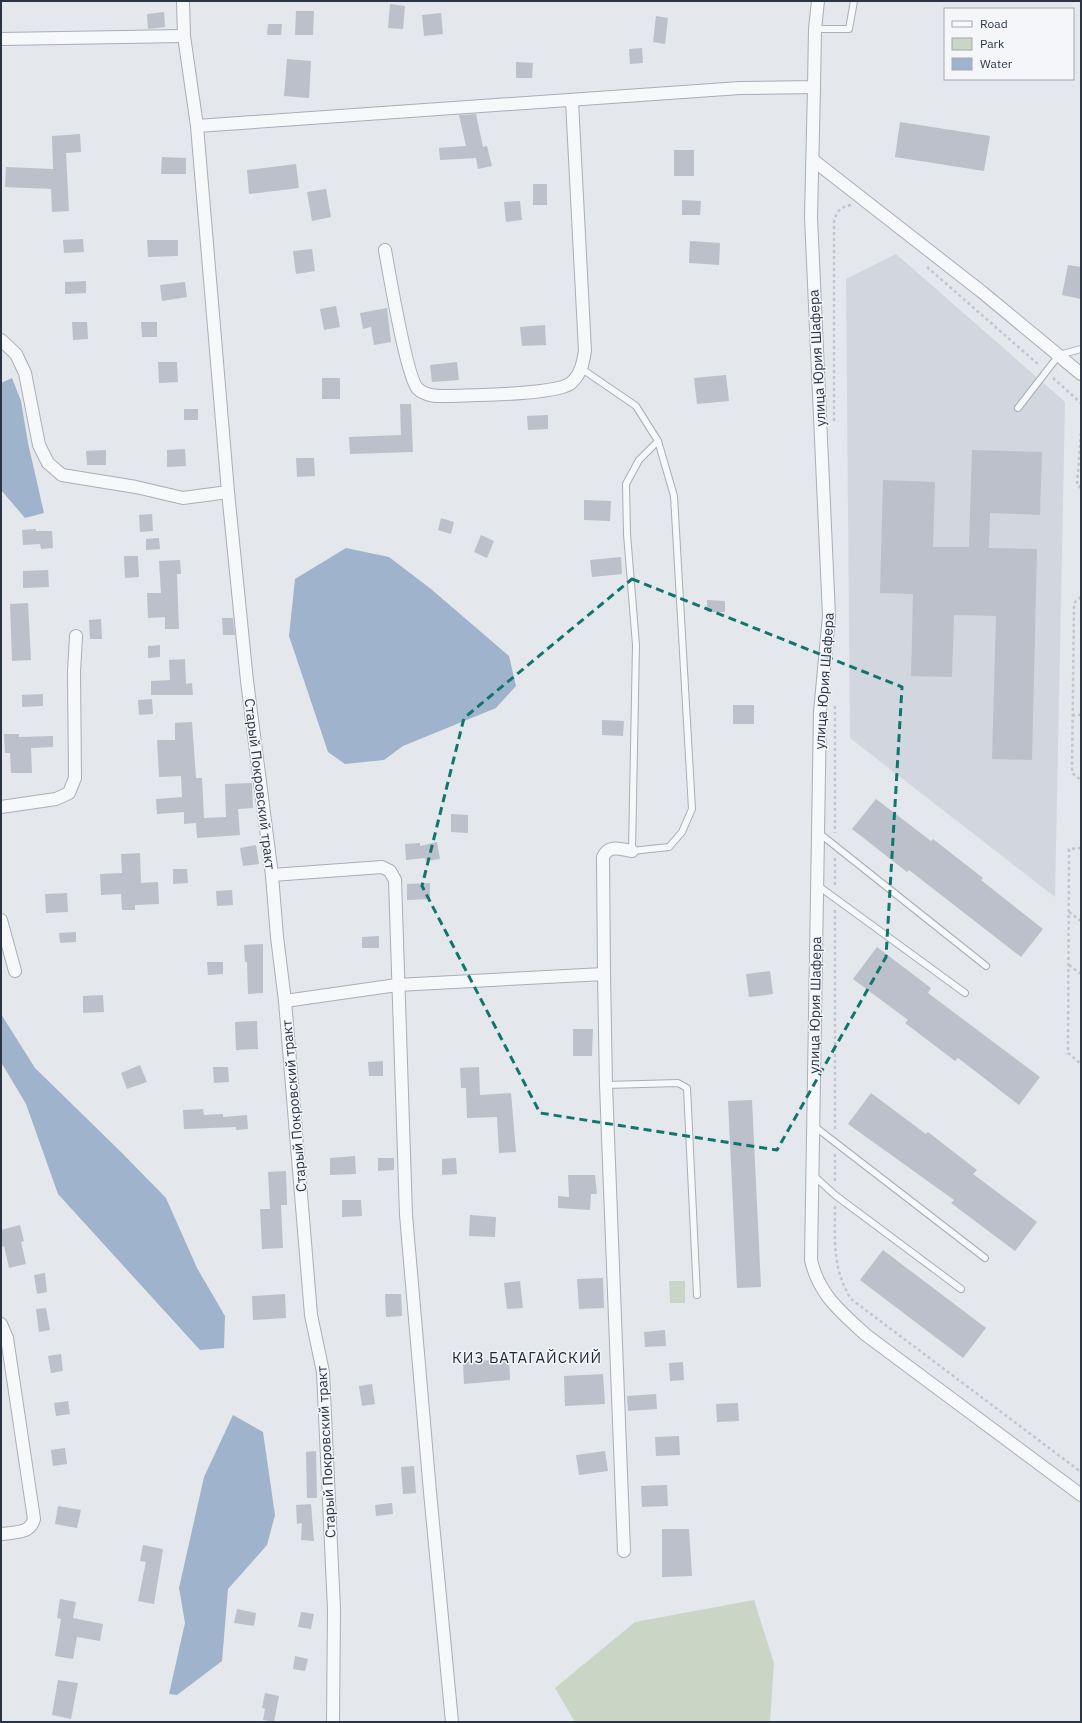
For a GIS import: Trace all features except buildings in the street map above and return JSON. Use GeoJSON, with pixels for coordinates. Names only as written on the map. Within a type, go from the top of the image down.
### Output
{"type":"FeatureCollection","features":[{"type":"Feature","properties":{"kind":"street","name":"Старый Покровский тракт"},"geometry":{"type":"LineString","coordinates":[[183,1],[184,36],[197,126],[228,492],[247,680],[272,875],[277,937],[285,1001],[311,1315],[323,1372],[327,1425],[334,1610],[334,1722]]}},
{"type":"Feature","properties":{"kind":"street","name":"улица Юрия Шафера"},"geometry":{"type":"LineString","coordinates":[[818,1],[815,29],[811,217],[829,616],[820,712],[810,1238],[811,1260],[815,1276],[835,1307],[866,1335],[1081,1495]]}},
{"type":"Feature","properties":{"kind":"street"},"geometry":{"type":"LineString","coordinates":[[1,39],[184,36]]}},
{"type":"Feature","properties":{"kind":"street"},"geometry":{"type":"LineString","coordinates":[[197,126],[572,101],[740,88],[814,87]]}},
{"type":"Feature","properties":{"kind":"street"},"geometry":{"type":"LineString","coordinates":[[384,250],[412,380],[417,388],[424,393],[435,396],[450,396],[554,390],[570,384],[582,369],[585,351],[572,101]]}},
{"type":"Feature","properties":{"kind":"street"},"geometry":{"type":"LineString","coordinates":[[813,160],[876,208],[1081,374]]}},
{"type":"Feature","properties":{"kind":"street"},"geometry":{"type":"LineString","coordinates":[[1,340],[16,354],[25,373],[39,445],[48,463],[62,475],[136,487],[182,498],[228,492]]}},
{"type":"Feature","properties":{"kind":"street"},"geometry":{"type":"LineString","coordinates":[[1,807],[56,799],[69,793],[75,778],[74,672],[76,636]]}},
{"type":"Feature","properties":{"kind":"street"},"geometry":{"type":"LineString","coordinates":[[624,1551],[606,1085],[603,857],[606,851],[613,847],[632,851]]}},
{"type":"Feature","properties":{"kind":"street"},"geometry":{"type":"LineString","coordinates":[[272,875],[382,867],[390,871],[395,880],[406,1215],[430,1500],[452,1722]]}},
{"type":"Feature","properties":{"kind":"street"},"geometry":{"type":"LineString","coordinates":[[1,920],[15,970]]}},
{"type":"Feature","properties":{"kind":"street"},"geometry":{"type":"LineString","coordinates":[[285,1001],[398,985],[604,974]]}},
{"type":"Feature","properties":{"kind":"street"},"geometry":{"type":"LineString","coordinates":[[1,1324],[7,1338],[34,1519],[32,1526],[28,1530],[1,1534]]}},
{"type":"Feature","properties":{"kind":"lane"},"geometry":{"type":"LineString","coordinates":[[815,29],[849,29],[854,1]]}},
{"type":"Feature","properties":{"kind":"lane"},"geometry":{"type":"LineString","coordinates":[[1018,408],[1059,355],[1081,349]]}},
{"type":"Feature","properties":{"kind":"lane"},"geometry":{"type":"LineString","coordinates":[[582,369],[636,406],[658,441],[674,496],[692,809],[682,832],[669,847],[632,851],[636,645],[627,534],[626,484],[639,460],[658,441]]}},
{"type":"Feature","properties":{"kind":"lane"},"geometry":{"type":"LineString","coordinates":[[818,832],[986,966]]}},
{"type":"Feature","properties":{"kind":"lane"},"geometry":{"type":"LineString","coordinates":[[817,884],[965,992]]}},
{"type":"Feature","properties":{"kind":"lane"},"geometry":{"type":"LineString","coordinates":[[606,1085],[678,1083],[683,1084],[688,1090],[697,1295]]}},
{"type":"Feature","properties":{"kind":"lane"},"geometry":{"type":"LineString","coordinates":[[812,1125],[985,1258]]}},
{"type":"Feature","properties":{"kind":"lane"},"geometry":{"type":"LineString","coordinates":[[812,1174],[835,1195],[961,1289]]}},
{"type":"Feature","properties":{"kind":"path"},"geometry":{"type":"LineString","coordinates":[[834,422],[834,222],[836,214],[842,208],[850,205],[858,206]]}},
{"type":"Feature","properties":{"kind":"path"},"geometry":{"type":"LineString","coordinates":[[922,263],[1081,403]]}},
{"type":"Feature","properties":{"kind":"path"},"geometry":{"type":"LineString","coordinates":[[1081,432],[1077,485],[1081,488]]}},
{"type":"Feature","properties":{"kind":"path"},"geometry":{"type":"LineString","coordinates":[[1081,597],[1074,603],[1072,715],[1072,772],[1081,780]]}},
{"type":"Feature","properties":{"kind":"path"},"geometry":{"type":"LineString","coordinates":[[835,702],[836,1267],[844,1288],[851,1299],[1081,1472]]}},
{"type":"Feature","properties":{"kind":"path"},"geometry":{"type":"LineString","coordinates":[[1072,715],[1081,715]]}},
{"type":"Feature","properties":{"kind":"path"},"geometry":{"type":"LineString","coordinates":[[1081,848],[1069,849],[1068,964],[1068,1053],[1081,1064]]}},
{"type":"Feature","properties":{"kind":"path"},"geometry":{"type":"LineString","coordinates":[[1069,912],[1081,922]]}},
{"type":"Feature","properties":{"kind":"path"},"geometry":{"type":"LineString","coordinates":[[1068,964],[1081,974]]}},
{"type":"Feature","properties":{"kind":"highlighted area"},"geometry":{"type":"Polygon","coordinates":[[[632,579],[902,687],[886,957],[777,1150],[540,1113],[422,886],[464,718],[632,579]]]}},
{"type":"Feature","properties":{"kind":"shaded area"},"geometry":{"type":"Polygon","coordinates":[[[896,254],[1065,402],[1055,897],[850,738],[846,279],[896,254]]]}},
{"type":"Feature","properties":{"kind":"green space"},"geometry":{"type":"Polygon","coordinates":[[[669,1281],[685,1281],[685,1303],[670,1303],[669,1281]]]}},
{"type":"Feature","properties":{"kind":"green space"},"geometry":{"type":"Polygon","coordinates":[[[754,1600],[774,1663],[770,1722],[575,1722],[555,1688],[635,1622],[754,1600]]]}},
{"type":"Feature","properties":{"kind":"water"},"geometry":{"type":"Polygon","coordinates":[[[12,378],[21,401],[28,443],[44,513],[25,518],[1,490],[1,383],[12,378]]]}},
{"type":"Feature","properties":{"kind":"water"},"geometry":{"type":"Polygon","coordinates":[[[346,548],[389,557],[431,589],[509,656],[516,686],[496,708],[403,746],[384,760],[345,764],[328,752],[289,636],[295,579],[346,548]]]}},
{"type":"Feature","properties":{"kind":"water"},"geometry":{"type":"Polygon","coordinates":[[[1,1014],[35,1068],[166,1198],[197,1268],[225,1316],[224,1348],[200,1350],[58,1194],[26,1104],[1,1062],[1,1014]]]}},
{"type":"Feature","properties":{"kind":"water"},"geometry":{"type":"Polygon","coordinates":[[[233,1415],[263,1432],[275,1515],[267,1545],[228,1589],[222,1661],[177,1695],[169,1694],[185,1623],[179,1588],[204,1477],[233,1415]]]}},
{"type":"Feature","properties":{"kind":"district","name":"КИЗ БАТАГАЙСКИЙ"},"geometry":{"type":"Point","coordinates":[527,1358]}}]}
